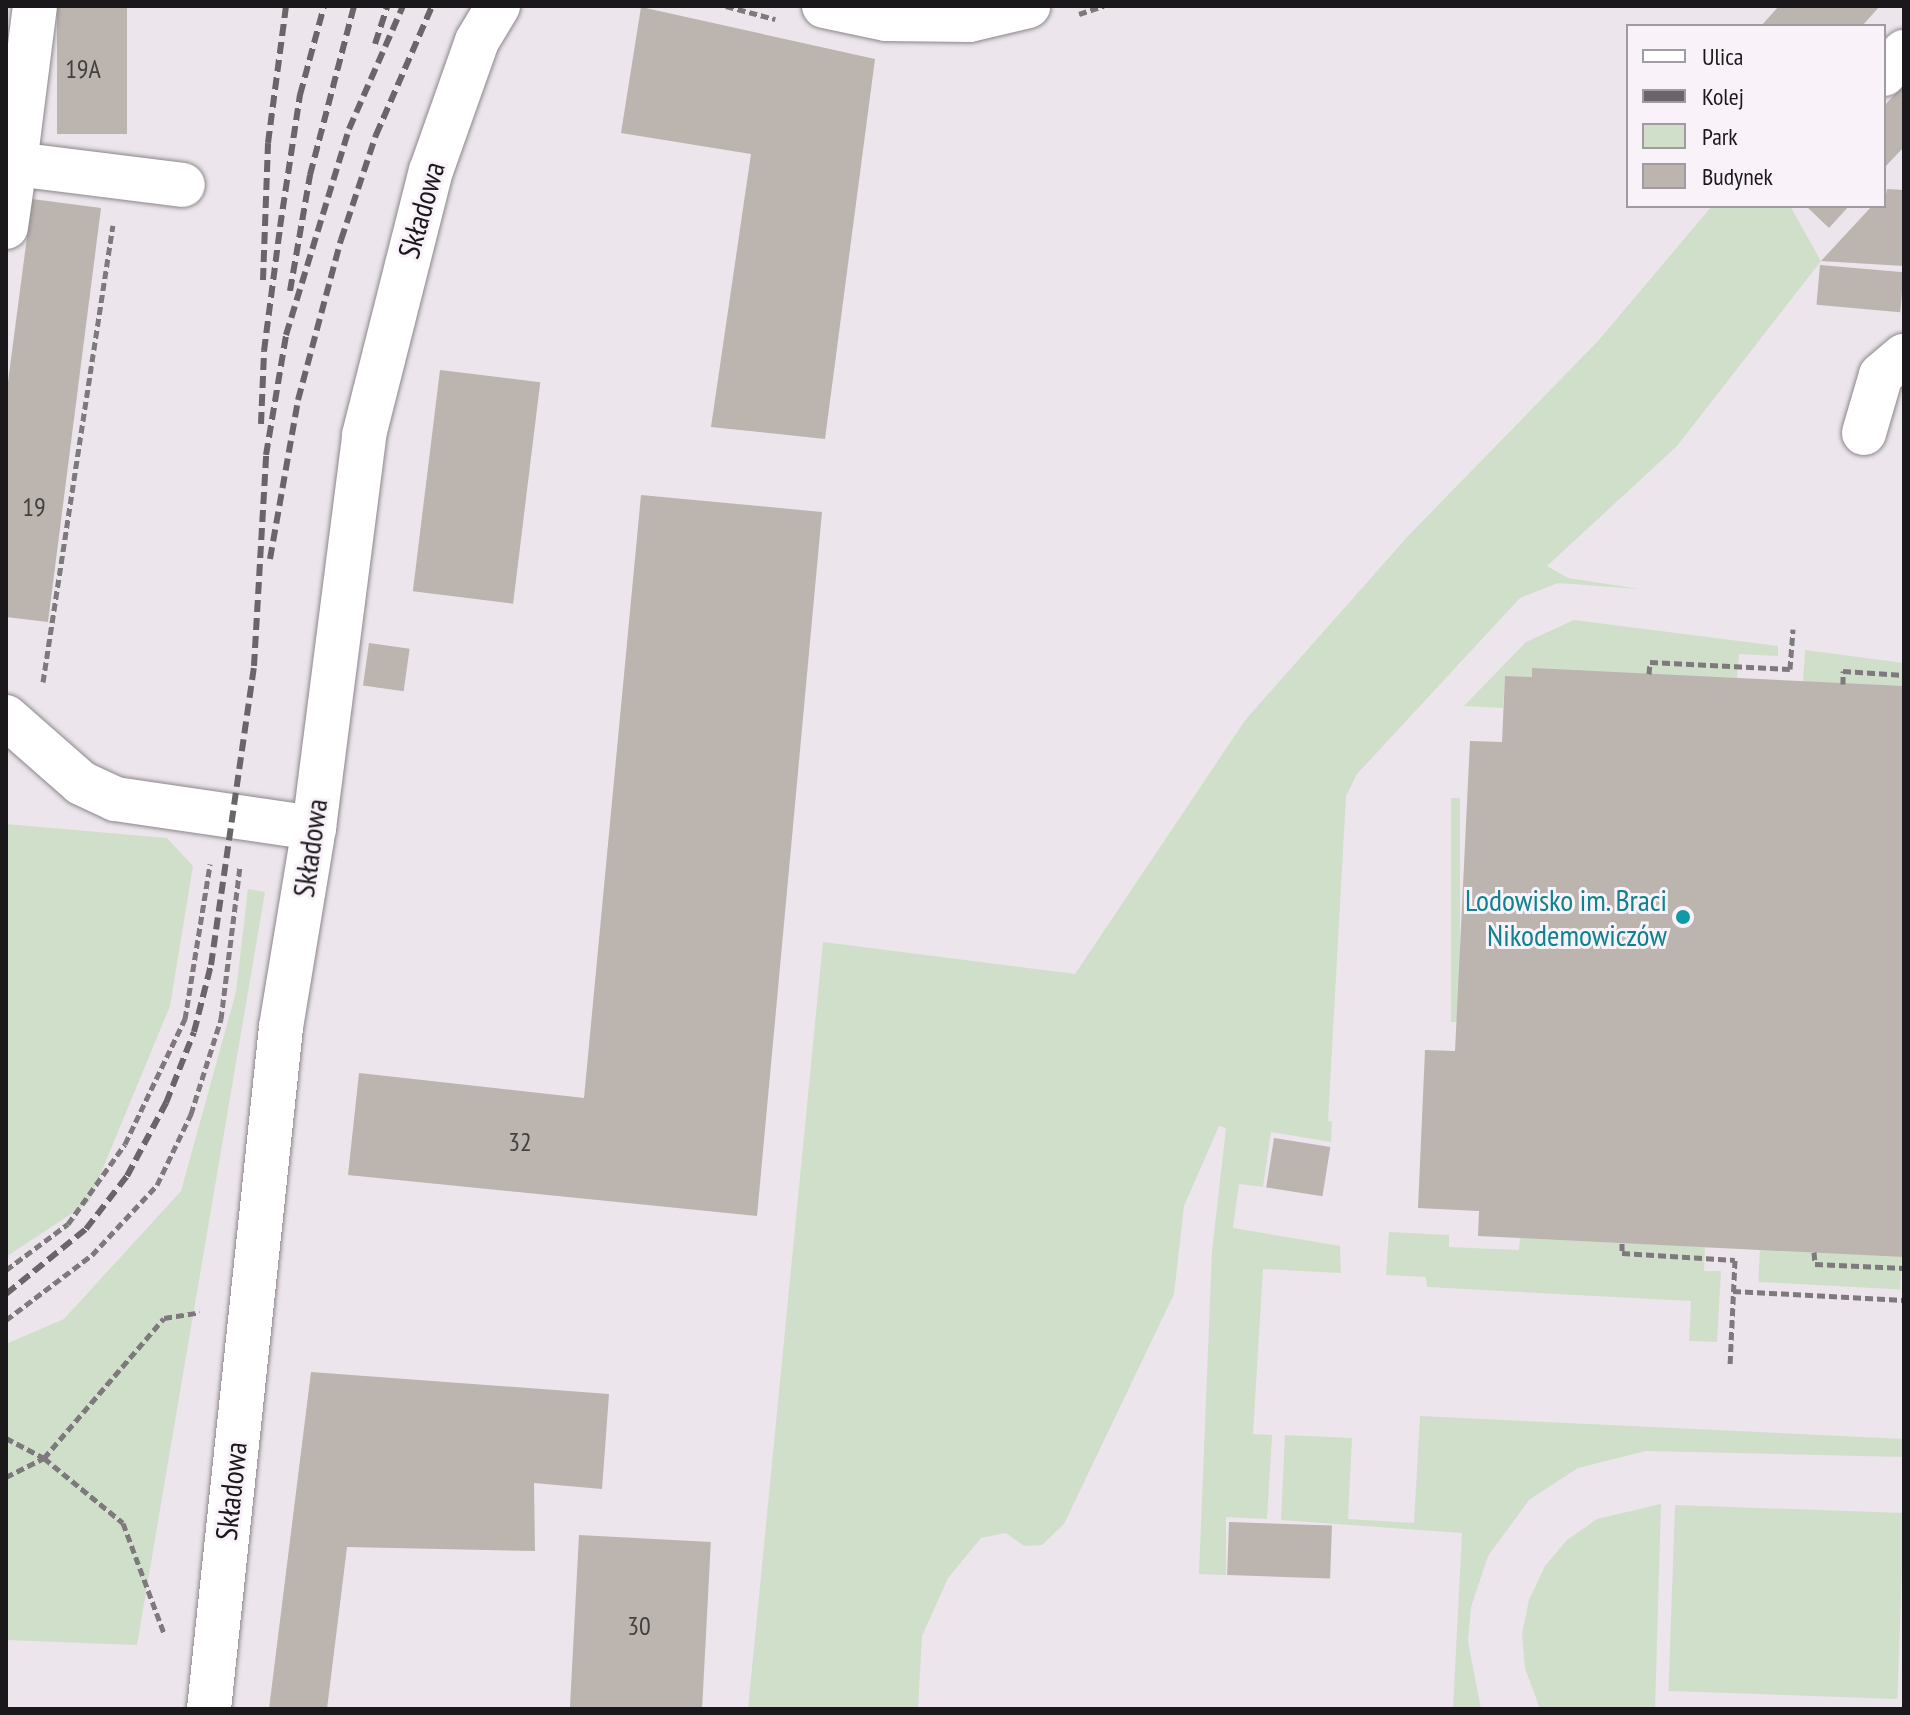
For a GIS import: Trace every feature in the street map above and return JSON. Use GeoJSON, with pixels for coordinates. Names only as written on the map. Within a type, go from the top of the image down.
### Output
{"type":"FeatureCollection","features":[{"type":"Feature","properties":{"kind":"street"},"geometry":{"type":"LineString","coordinates":[[6,227],[35,6]]}},
{"type":"Feature","properties":{"kind":"street","name":"Składowa"},"geometry":{"type":"LineString","coordinates":[[209,1709],[281,1027],[314,828],[364,435],[431,171],[477,41],[498,6]]}},
{"type":"Feature","properties":{"kind":"street"},"geometry":{"type":"LineString","coordinates":[[824,6],[886,19],[969,20],[1028,6]]}},
{"type":"Feature","properties":{"kind":"street"},"geometry":{"type":"LineString","coordinates":[[1886,72],[1904,52]]}},
{"type":"Feature","properties":{"kind":"street"},"geometry":{"type":"LineString","coordinates":[[15,164],[183,185]]}},
{"type":"Feature","properties":{"kind":"street"},"geometry":{"type":"LineString","coordinates":[[1864,433],[1881,375],[1904,356]]}},
{"type":"Feature","properties":{"kind":"street"},"geometry":{"type":"LineString","coordinates":[[19,730],[81,783],[115,799],[314,828]]}},
{"type":"Feature","properties":{"kind":"path"},"geometry":{"type":"LineString","coordinates":[[19,730],[56,621],[120,177]]}},
{"type":"Feature","properties":{"kind":"path"},"geometry":{"type":"LineString","coordinates":[[1649,674],[1650,662],[1790,669],[1793,629]]}},
{"type":"Feature","properties":{"kind":"path"},"geometry":{"type":"LineString","coordinates":[[1843,684],[1843,671],[1904,675]]}},
{"type":"Feature","properties":{"kind":"path"},"geometry":{"type":"LineString","coordinates":[[6,1270],[68,1224],[125,1144],[185,1019],[230,817]]}},
{"type":"Feature","properties":{"kind":"path"},"geometry":{"type":"LineString","coordinates":[[6,1320],[92,1255],[157,1185],[191,1114],[221,1019],[230,817]]}},
{"type":"Feature","properties":{"kind":"path"},"geometry":{"type":"LineString","coordinates":[[1622,1243],[1622,1253],[1735,1260],[1730,1367]]}},
{"type":"Feature","properties":{"kind":"path"},"geometry":{"type":"LineString","coordinates":[[1814,1252],[1815,1264],[1904,1268]]}},
{"type":"Feature","properties":{"kind":"path"},"geometry":{"type":"LineString","coordinates":[[1733,1291],[1904,1300]]}},
{"type":"Feature","properties":{"kind":"path"},"geometry":{"type":"LineString","coordinates":[[6,1477],[44,1458],[164,1318],[250,1302]]}},
{"type":"Feature","properties":{"kind":"path"},"geometry":{"type":"LineString","coordinates":[[6,1438],[44,1458],[123,1523],[166,1637]]}},
{"type":"Feature","properties":{"kind":"green space"},"geometry":{"type":"Polygon","coordinates":[[[1710,208],[1791,208],[1821,261],[1677,446],[1547,566],[1568,578],[1639,589],[1558,583],[1520,598],[1357,774],[1346,796],[1328,1121],[1332,1122],[1331,1142],[1271,1132],[1263,1187],[1239,1184],[1233,1228],[1340,1246],[1341,1273],[1263,1269],[1253,1434],[1272,1435],[1267,1519],[1226,1517],[1226,1575],[1199,1574],[1212,1251],[1226,1128],[1219,1126],[1184,1206],[1174,1294],[1064,1524],[1042,1545],[1024,1546],[1006,1533],[981,1538],[948,1578],[922,1636],[918,1709],[748,1709],[823,942],[1075,974],[1246,719],[1409,535],[1598,341],[1710,208]]]}},
{"type":"Feature","properties":{"kind":"green space"},"geometry":{"type":"Polygon","coordinates":[[[1574,620],[1778,646],[1778,656],[1739,654],[1737,678],[1532,669],[1532,677],[1505,676],[1503,708],[1464,706],[1526,642],[1574,620]]]}},
{"type":"Feature","properties":{"kind":"green space"},"geometry":{"type":"Polygon","coordinates":[[[1805,650],[1904,663],[1904,686],[1803,682],[1805,650]]]}},
{"type":"Feature","properties":{"kind":"green space"},"geometry":{"type":"Polygon","coordinates":[[[1451,798],[1460,798],[1460,1022],[1451,1022],[1451,798]]]}},
{"type":"Feature","properties":{"kind":"green space"},"geometry":{"type":"Polygon","coordinates":[[[6,824],[167,838],[193,866],[170,1006],[89,1202],[6,1257],[6,824]]]}},
{"type":"Feature","properties":{"kind":"green space"},"geometry":{"type":"Polygon","coordinates":[[[248,889],[265,892],[137,1645],[6,1640],[6,1344],[64,1319],[181,1191],[236,992],[248,889]]]}},
{"type":"Feature","properties":{"kind":"green space"},"geometry":{"type":"Polygon","coordinates":[[[1389,1232],[1449,1235],[1449,1247],[1519,1250],[1520,1238],[1705,1247],[1704,1271],[1721,1271],[1717,1342],[1689,1341],[1691,1301],[1427,1287],[1426,1277],[1386,1275],[1389,1232]]]}},
{"type":"Feature","properties":{"kind":"green space"},"geometry":{"type":"Polygon","coordinates":[[[1760,1249],[1902,1256],[1900,1289],[1758,1282],[1760,1249]]]}},
{"type":"Feature","properties":{"kind":"green space"},"geometry":{"type":"Polygon","coordinates":[[[1420,1416],[1904,1439],[1904,1457],[1646,1451],[1578,1468],[1529,1500],[1488,1556],[1471,1607],[1468,1641],[1481,1709],[1453,1709],[1462,1533],[1281,1520],[1285,1435],[1352,1438],[1348,1519],[1414,1523],[1420,1416]]]}},
{"type":"Feature","properties":{"kind":"green space"},"geometry":{"type":"Polygon","coordinates":[[[1661,1504],[1655,1709],[1540,1709],[1525,1668],[1522,1634],[1529,1600],[1545,1566],[1567,1540],[1597,1519],[1661,1504]]]}},
{"type":"Feature","properties":{"kind":"green space"},"geometry":{"type":"Polygon","coordinates":[[[1675,1505],[1904,1513],[1897,1699],[1669,1691],[1675,1505]]]}},
{"type":"Feature","properties":{"kind":"building"},"geometry":{"type":"Polygon","coordinates":[[[57,6],[127,6],[127,134],[57,134],[57,6]]]}},
{"type":"Feature","properties":{"kind":"building"},"geometry":{"type":"Polygon","coordinates":[[[1779,6],[1880,6],[1864,24],[1763,24],[1779,6]]]}},
{"type":"Feature","properties":{"kind":"building"},"geometry":{"type":"Polygon","coordinates":[[[641,7],[875,59],[825,439],[711,427],[751,154],[621,133],[641,7]]]}},
{"type":"Feature","properties":{"kind":"building"},"geometry":{"type":"Polygon","coordinates":[[[1904,84],[1904,147],[1886,166],[1886,104],[1904,84]]]}},
{"type":"Feature","properties":{"kind":"building"},"geometry":{"type":"Polygon","coordinates":[[[1887,189],[1904,190],[1904,266],[1821,261],[1870,208],[1886,208],[1887,189]]]}},
{"type":"Feature","properties":{"kind":"building"},"geometry":{"type":"Polygon","coordinates":[[[32,199],[101,208],[48,622],[6,617],[6,397],[32,199]]]}},
{"type":"Feature","properties":{"kind":"building"},"geometry":{"type":"Polygon","coordinates":[[[1808,208],[1847,208],[1829,228],[1808,208]]]}},
{"type":"Feature","properties":{"kind":"building"},"geometry":{"type":"Polygon","coordinates":[[[1820,265],[1904,272],[1900,312],[1817,305],[1820,265]]]}},
{"type":"Feature","properties":{"kind":"building"},"geometry":{"type":"Polygon","coordinates":[[[440,370],[540,382],[513,604],[413,591],[440,370]]]}},
{"type":"Feature","properties":{"kind":"building"},"geometry":{"type":"Polygon","coordinates":[[[641,495],[822,512],[757,1216],[348,1175],[359,1073],[584,1098],[641,495]]]}},
{"type":"Feature","properties":{"kind":"building"},"geometry":{"type":"Polygon","coordinates":[[[369,643],[410,649],[404,691],[363,686],[369,643]]]}},
{"type":"Feature","properties":{"kind":"building","name":"Lodowisko im. Braci Nikodemowiczów"},"geometry":{"type":"Polygon","coordinates":[[[1532,668],[1904,686],[1904,1257],[1478,1236],[1479,1211],[1418,1208],[1425,1050],[1455,1051],[1470,741],[1502,742],[1505,676],[1532,677],[1532,668]]]}},
{"type":"Feature","properties":{"kind":"building"},"geometry":{"type":"Polygon","coordinates":[[[1274,1138],[1330,1147],[1322,1196],[1266,1187],[1274,1138]]]}},
{"type":"Feature","properties":{"kind":"building"},"geometry":{"type":"Polygon","coordinates":[[[311,1372],[609,1394],[602,1489],[534,1483],[535,1551],[347,1547],[327,1709],[269,1709],[311,1372]]]}},
{"type":"Feature","properties":{"kind":"building"},"geometry":{"type":"Polygon","coordinates":[[[1229,1522],[1332,1526],[1330,1579],[1227,1575],[1229,1522]]]}},
{"type":"Feature","properties":{"kind":"building"},"geometry":{"type":"Polygon","coordinates":[[[579,1535],[711,1542],[702,1709],[570,1709],[579,1535]]]}},
{"type":"Feature","properties":{"kind":"railway"},"geometry":{"type":"LineString","coordinates":[[263,280],[268,143],[286,6]]}},
{"type":"Feature","properties":{"kind":"railway"},"geometry":{"type":"LineString","coordinates":[[261,424],[264,351],[280,227],[300,95],[324,6]]}},
{"type":"Feature","properties":{"kind":"railway"},"geometry":{"type":"LineString","coordinates":[[290,291],[310,175],[354,6]]}},
{"type":"Feature","properties":{"kind":"railway"},"geometry":{"type":"LineString","coordinates":[[375,44],[387,6]]}},
{"type":"Feature","properties":{"kind":"railway"},"geometry":{"type":"LineString","coordinates":[[6,1294],[86,1229],[127,1176],[166,1103],[194,1032],[211,965],[254,666],[266,455],[286,335],[349,129],[403,6]]}},
{"type":"Feature","properties":{"kind":"railway"},"geometry":{"type":"LineString","coordinates":[[270,559],[298,400],[341,240],[376,135],[432,6]]}},
{"type":"Feature","properties":{"kind":"place","name":"Lodowisko im. Braci Nikodemowiczów"},"geometry":{"type":"Point","coordinates":[1683,917]}}]}
